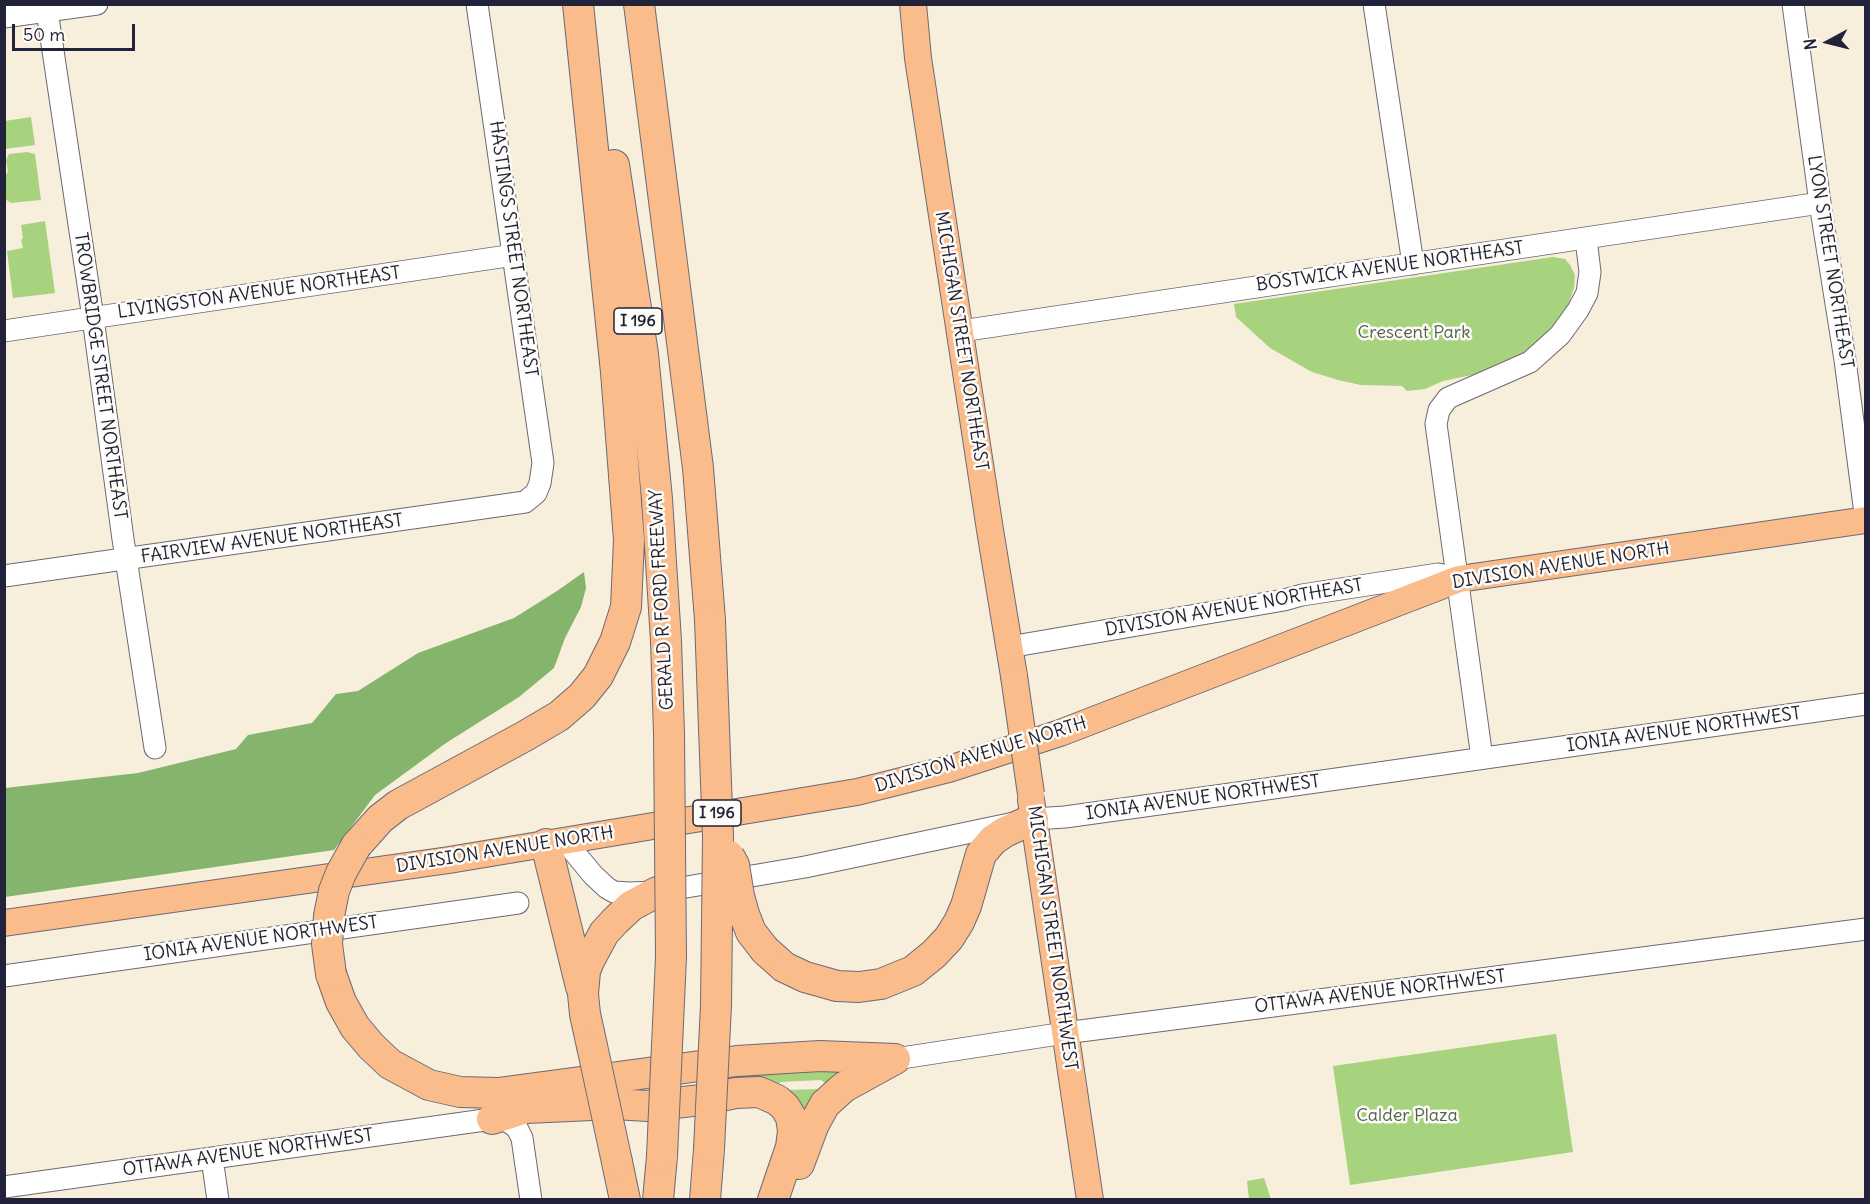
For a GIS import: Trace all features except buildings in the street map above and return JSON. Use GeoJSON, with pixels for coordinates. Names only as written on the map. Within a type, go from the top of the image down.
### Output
{"type":"FeatureCollection","features":[{"type":"Feature","properties":{"kind":"highway"},"geometry":{"type":"LineString","coordinates":[[578,4],[616,372],[628,540],[626,607],[615,642],[598,676],[582,696],[559,716],[398,805],[380,819],[356,846],[334,891],[329,916],[327,944],[331,974],[341,1002],[355,1027],[390,1064],[414,1079],[445,1089],[480,1094],[498,1093],[736,1061],[820,1056],[895,1059]]}},
{"type":"Feature","properties":{"kind":"highway","name":"GERALD R FORD FREEWAY"},"geometry":{"type":"LineString","coordinates":[[590,4],[643,354],[657,499],[666,641],[671,957],[658,1200]]}},
{"type":"Feature","properties":{"kind":"highway","name":"I 196"},"geometry":{"type":"LineString","coordinates":[[639,4],[698,468],[710,620],[718,837],[716,1005],[705,1200]]}},
{"type":"Feature","properties":{"kind":"highway"},"geometry":{"type":"LineString","coordinates":[[718,837],[734,865],[739,896],[751,932],[765,950],[784,967],[805,977],[837,986],[858,987],[881,984],[913,971],[942,946],[959,922],[966,906],[981,854],[993,840],[1032,806]]}},
{"type":"Feature","properties":{"kind":"highway"},"geometry":{"type":"LineString","coordinates":[[556,842],[585,1014],[625,1200]]}},
{"type":"Feature","properties":{"kind":"highway"},"geometry":{"type":"LineString","coordinates":[[583,994],[585,972],[604,933],[631,906],[657,892]]}},
{"type":"Feature","properties":{"kind":"highway"},"geometry":{"type":"LineString","coordinates":[[788,1200],[814,1124],[825,1104],[844,1087],[895,1059]]}},
{"type":"Feature","properties":{"kind":"highway"},"geometry":{"type":"LineString","coordinates":[[492,1119],[526,1108],[614,1104],[648,1106],[701,1100],[736,1093],[759,1092],[777,1100],[785,1107],[791,1116],[793,1131],[791,1147],[773,1200]]}},
{"type":"Feature","properties":{"kind":"main road","name":"MICHIGAN STREET NORTHEAST"},"geometry":{"type":"LineString","coordinates":[[913,4],[918,58],[1014,676]]}},
{"type":"Feature","properties":{"kind":"main road","name":"DIVISION AVENUE NORTH"},"geometry":{"type":"LineString","coordinates":[[4,923],[449,860],[858,792],[949,768],[1060,733],[1459,579],[1865,520]]}},
{"type":"Feature","properties":{"kind":"main road","name":"MICHIGAN STREET NORTHWEST"},"geometry":{"type":"LineString","coordinates":[[1014,676],[1090,1200]]}},
{"type":"Feature","properties":{"kind":"street"},"geometry":{"type":"LineString","coordinates":[[4,17],[46,8],[97,4]]}},
{"type":"Feature","properties":{"kind":"street","name":"HASTINGS STREET NORTHEAST"},"geometry":{"type":"LineString","coordinates":[[477,4],[543,463],[536,493]]}},
{"type":"Feature","properties":{"kind":"street"},"geometry":{"type":"LineString","coordinates":[[1374,4],[1413,264]]}},
{"type":"Feature","properties":{"kind":"street","name":"LYON STREET NORTHEAST"},"geometry":{"type":"LineString","coordinates":[[1792,4],[1845,360],[1865,520]]}},
{"type":"Feature","properties":{"kind":"street","name":"TROWBRIDGE STREET NORTHEAST"},"geometry":{"type":"LineString","coordinates":[[46,8],[155,748]]}},
{"type":"Feature","properties":{"kind":"street","name":"BOSTWICK AVENUE NORTHEAST"},"geometry":{"type":"LineString","coordinates":[[961,331],[1820,203]]}},
{"type":"Feature","properties":{"kind":"street"},"geometry":{"type":"LineString","coordinates":[[1482,758],[1436,424],[1439,410],[1448,398],[1530,362],[1560,335],[1587,293],[1590,272],[1586,239]]}},
{"type":"Feature","properties":{"kind":"street","name":"LIVINGSTON AVENUE NORTHEAST"},"geometry":{"type":"LineString","coordinates":[[4,331],[514,255]]}},
{"type":"Feature","properties":{"kind":"street","name":"FAIRVIEW AVENUE NORTHEAST"},"geometry":{"type":"LineString","coordinates":[[4,576],[525,502],[536,493]]}},
{"type":"Feature","properties":{"kind":"street","name":"DIVISION AVENUE NORTHEAST"},"geometry":{"type":"LineString","coordinates":[[1009,647],[1302,595],[1438,574],[1459,579]]}},
{"type":"Feature","properties":{"kind":"street","name":"IONIA AVENUE NORTHWEST"},"geometry":{"type":"LineString","coordinates":[[556,842],[614,892],[657,892],[805,867],[940,840],[1003,824],[1032,806],[1098,812],[1866,704]]}},
{"type":"Feature","properties":{"kind":"street","name":"IONIA AVENUE NORTHWEST"},"geometry":{"type":"LineString","coordinates":[[4,976],[518,903]]}},
{"type":"Feature","properties":{"kind":"street","name":"OTTAWA AVENUE NORTHWEST"},"geometry":{"type":"LineString","coordinates":[[895,1059],[1065,1033],[1866,929]]}},
{"type":"Feature","properties":{"kind":"street"},"geometry":{"type":"LineString","coordinates":[[492,1119],[507,1121],[516,1128],[522,1138],[531,1200]]}},
{"type":"Feature","properties":{"kind":"street","name":"OTTAWA AVENUE NORTHWEST"},"geometry":{"type":"LineString","coordinates":[[4,1187],[492,1119]]}},
{"type":"Feature","properties":{"kind":"street"},"geometry":{"type":"LineString","coordinates":[[212,1158],[218,1200]]}},
{"type":"Feature","properties":{"kind":"green space"},"geometry":{"type":"Polygon","coordinates":[[[31,117],[35,145],[5,149],[5,121],[31,117]]]}},
{"type":"Feature","properties":{"kind":"green space"},"geometry":{"type":"Polygon","coordinates":[[[27,152],[35,154],[41,200],[11,203],[5,199],[5,175],[8,172],[6,160],[9,154],[27,152]]]}},
{"type":"Feature","properties":{"kind":"green space"},"geometry":{"type":"Polygon","coordinates":[[[45,221],[55,293],[13,298],[7,251],[23,248],[21,225],[45,221]]]}},
{"type":"Feature","properties":{"kind":"green space","name":"Crescent Park"},"geometry":{"type":"Polygon","coordinates":[[[1553,257],[1565,259],[1575,275],[1574,288],[1568,305],[1555,324],[1527,351],[1482,373],[1443,381],[1425,389],[1407,391],[1402,386],[1361,385],[1312,372],[1270,348],[1236,317],[1234,304],[1553,257]]]}},
{"type":"Feature","properties":{"kind":"green space"},"geometry":{"type":"Polygon","coordinates":[[[584,572],[586,588],[581,607],[565,638],[554,668],[519,697],[446,743],[375,795],[334,850],[5,897],[5,788],[138,773],[236,749],[248,735],[312,723],[336,694],[358,691],[418,653],[514,618],[584,572]]]}},
{"type":"Feature","properties":{"kind":"green space","name":"Calder Plaza"},"geometry":{"type":"Polygon","coordinates":[[[1556,1034],[1573,1152],[1350,1185],[1333,1066],[1556,1034]]]}},
{"type":"Feature","properties":{"kind":"green space"},"geometry":{"type":"Polygon","coordinates":[[[738,1070],[839,1071],[826,1084],[821,1080],[780,1082],[778,1085],[740,1082],[738,1070]]]}},
{"type":"Feature","properties":{"kind":"green space"},"geometry":{"type":"Polygon","coordinates":[[[818,1089],[821,1092],[805,1118],[786,1090],[818,1089]]]}},
{"type":"Feature","properties":{"kind":"green space"},"geometry":{"type":"Polygon","coordinates":[[[1264,1178],[1271,1199],[1249,1199],[1247,1181],[1264,1178]]]}}]}
